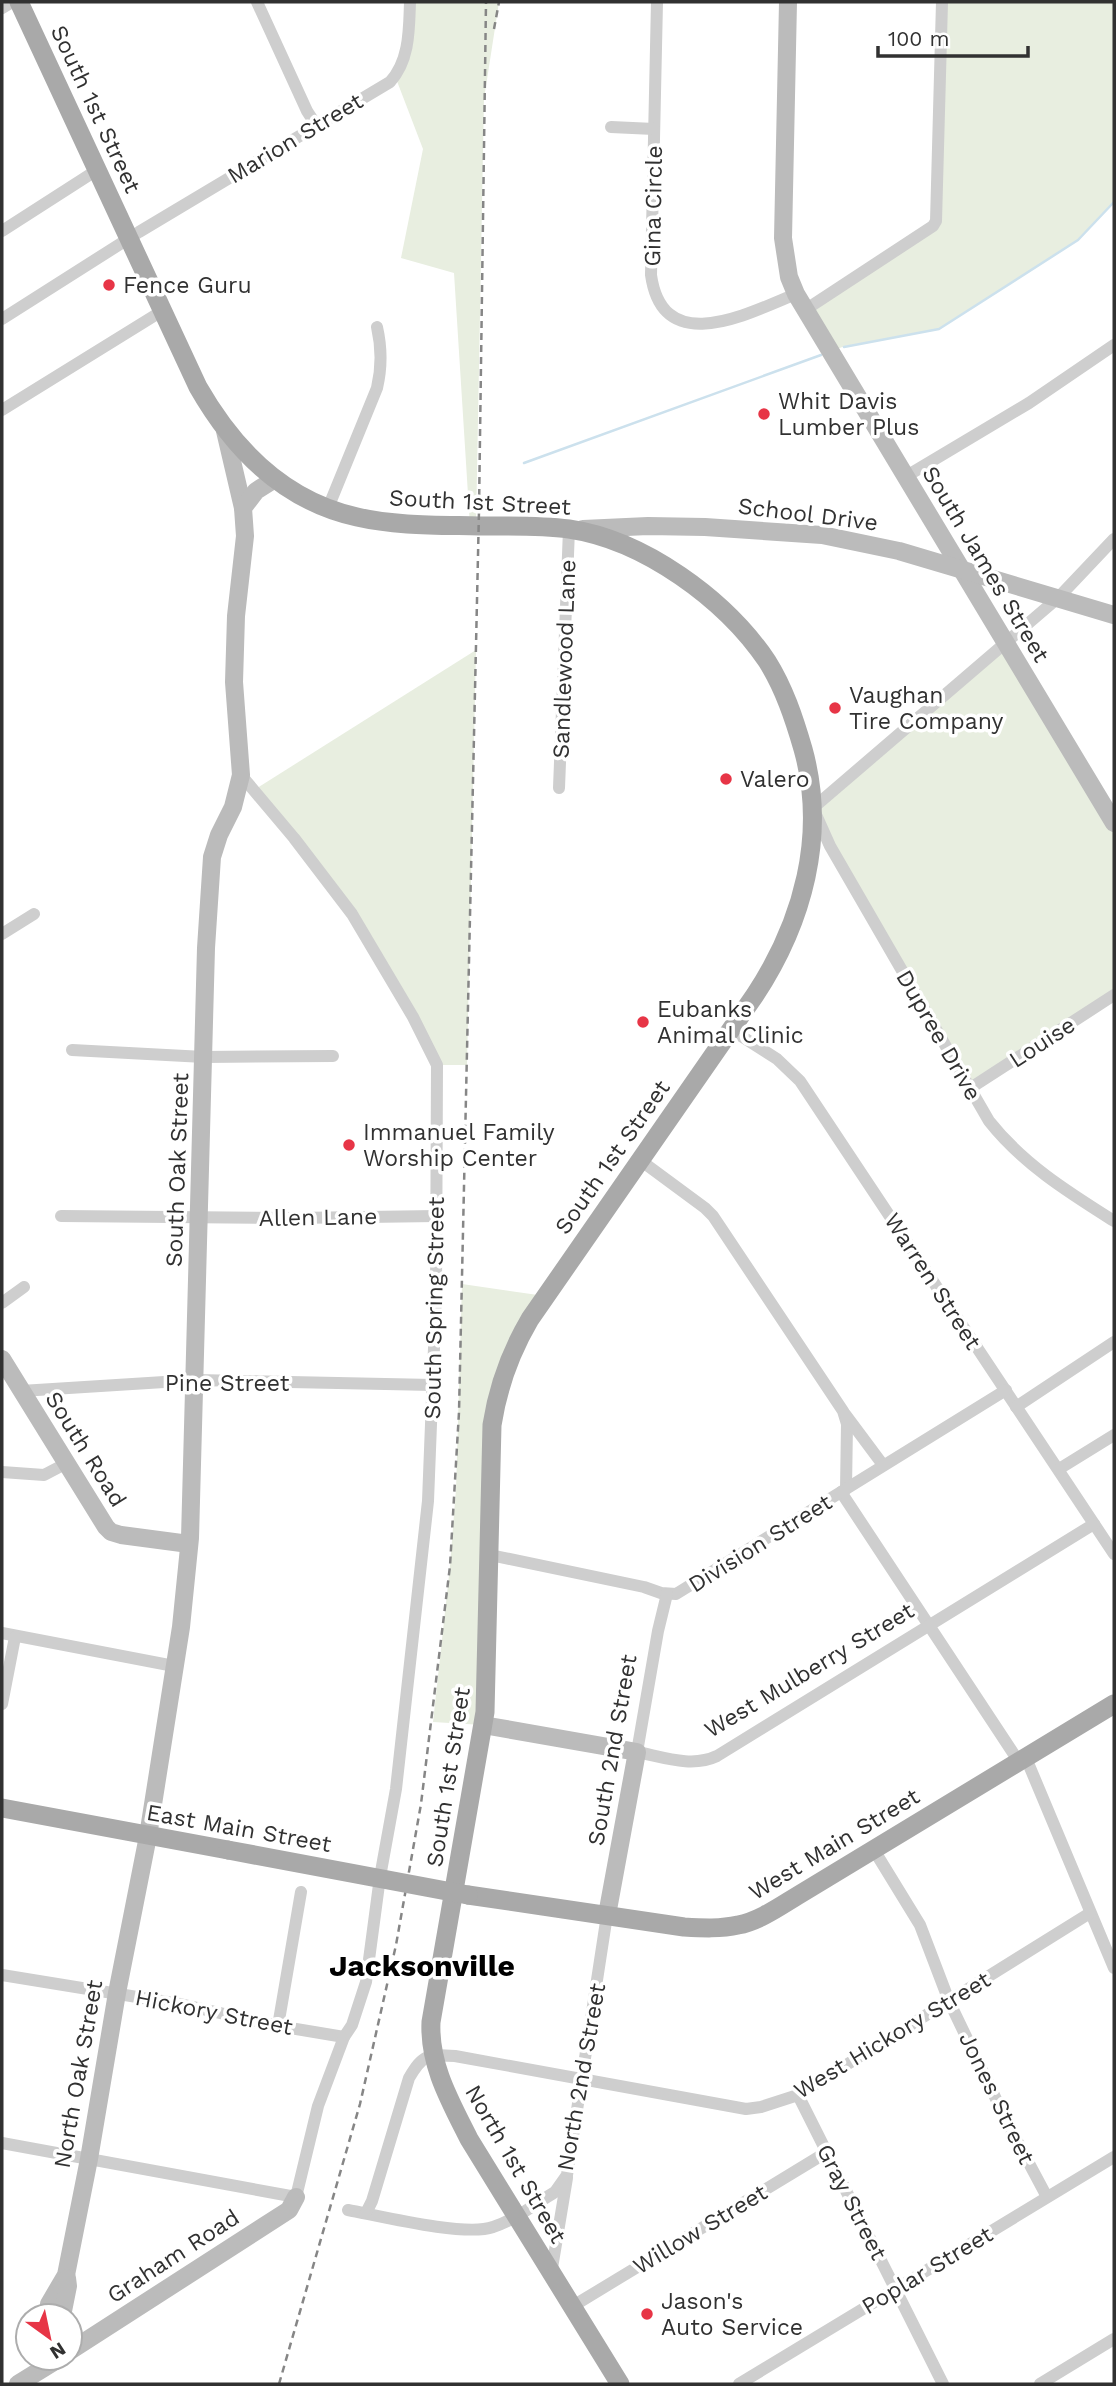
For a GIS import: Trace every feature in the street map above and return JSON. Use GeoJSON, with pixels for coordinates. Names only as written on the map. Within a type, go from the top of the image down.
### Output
{"type":"FeatureCollection","features":[{"type":"Feature","properties":{"kind":"main road","name":"South 1st Street"},"geometry":{"type":"LineString","coordinates":[[19,2],[198,387],[225,431],[251,459],[275,480],[328,508],[356,517],[387,522],[569,529],[622,546],[666,566],[691,582],[736,623],[768,662],[785,695],[810,775],[813,807],[811,846],[798,912],[771,970],[530,1319],[500,1383],[492,1425],[487,1684],[483,1725],[452,1909]]}},
{"type":"Feature","properties":{"kind":"main road","name":"West Main Street"},"geometry":{"type":"LineString","coordinates":[[468,1895],[684,1927],[718,1928],[753,1921],[1114,1704]]}},
{"type":"Feature","properties":{"kind":"main road","name":"East Main Street"},"geometry":{"type":"LineString","coordinates":[[2,1808],[468,1895]]}},
{"type":"Feature","properties":{"kind":"main road","name":"North 1st Street"},"geometry":{"type":"LineString","coordinates":[[452,1909],[431,2022],[432,2054],[469,2139],[620,2384]]}},
{"type":"Feature","properties":{"kind":"street"},"geometry":{"type":"LineString","coordinates":[[2,8],[12,2]]}},
{"type":"Feature","properties":{"kind":"street"},"geometry":{"type":"LineString","coordinates":[[257,2],[316,125]]}},
{"type":"Feature","properties":{"kind":"street","name":"Marion Street"},"geometry":{"type":"LineString","coordinates":[[2,319],[390,82],[396,75],[407,48],[410,2]]}},
{"type":"Feature","properties":{"kind":"street","name":"Gina Circle"},"geometry":{"type":"LineString","coordinates":[[657,2],[652,275],[655,293],[668,312],[685,322],[709,324],[743,316],[796,294]]}},
{"type":"Feature","properties":{"kind":"street","name":"South James Street"},"geometry":{"type":"LineString","coordinates":[[788,2],[783,238],[789,277],[805,310],[1114,823]]}},
{"type":"Feature","properties":{"kind":"street"},"geometry":{"type":"LineString","coordinates":[[805,310],[933,226],[936,221],[942,2]]}},
{"type":"Feature","properties":{"kind":"street"},"geometry":{"type":"LineString","coordinates":[[611,127],[654,128]]}},
{"type":"Feature","properties":{"kind":"street"},"geometry":{"type":"LineString","coordinates":[[2,231],[97,170]]}},
{"type":"Feature","properties":{"kind":"street"},"geometry":{"type":"LineString","coordinates":[[2,410],[162,311]]}},
{"type":"Feature","properties":{"kind":"street"},"geometry":{"type":"LineString","coordinates":[[328,508],[377,388],[381,371],[381,347],[377,327]]}},
{"type":"Feature","properties":{"kind":"street"},"geometry":{"type":"LineString","coordinates":[[905,477],[1029,403],[1114,345]]}},
{"type":"Feature","properties":{"kind":"street","name":"South Oak Street"},"geometry":{"type":"LineString","coordinates":[[148,1836],[184,1604],[189,1544],[196,1380],[206,948],[212,857],[233,807],[241,775],[234,692],[236,616],[244,536],[243,508],[225,431]]}},
{"type":"Feature","properties":{"kind":"street"},"geometry":{"type":"LineString","coordinates":[[243,508],[256,491],[275,480]]}},
{"type":"Feature","properties":{"kind":"street","name":"School Drive"},"geometry":{"type":"LineString","coordinates":[[569,529],[648,526],[803,533],[861,542],[1114,615]]}},
{"type":"Feature","properties":{"kind":"street","name":"Sandlewood Lane"},"geometry":{"type":"LineString","coordinates":[[559,788],[569,529]]}},
{"type":"Feature","properties":{"kind":"street"},"geometry":{"type":"LineString","coordinates":[[813,807],[1059,597],[1114,539]]}},
{"type":"Feature","properties":{"kind":"street","name":"South Spring Street"},"geometry":{"type":"LineString","coordinates":[[241,775],[294,838],[352,914],[413,1017],[437,1065],[437,1216],[428,1501],[396,1789],[380,1877],[366,1982],[352,2025],[344,2037],[318,2106],[296,2197]]}},
{"type":"Feature","properties":{"kind":"street","name":"Dupree Drive"},"geometry":{"type":"LineString","coordinates":[[813,807],[830,846],[989,1121],[1017,1153],[1037,1170],[1114,1221]]}},
{"type":"Feature","properties":{"kind":"street"},"geometry":{"type":"LineString","coordinates":[[2,934],[34,914]]}},
{"type":"Feature","properties":{"kind":"street","name":"Louise"},"geometry":{"type":"LineString","coordinates":[[969,1089],[1114,995]]}},
{"type":"Feature","properties":{"kind":"street","name":"Warren Street"},"geometry":{"type":"LineString","coordinates":[[730,1029],[777,1059],[800,1081],[1094,1524],[1110,1538],[1114,1554]]}},
{"type":"Feature","properties":{"kind":"street"},"geometry":{"type":"LineString","coordinates":[[72,1050],[204,1057],[333,1056]]}},
{"type":"Feature","properties":{"kind":"street"},"geometry":{"type":"LineString","coordinates":[[640,1160],[713,1216],[843,1411],[862,1433],[883,1465]]}},
{"type":"Feature","properties":{"kind":"street","name":"Allen Lane"},"geometry":{"type":"LineString","coordinates":[[61,1216],[437,1216]]}},
{"type":"Feature","properties":{"kind":"street"},"geometry":{"type":"LineString","coordinates":[[2,1303],[24,1287]]}},
{"type":"Feature","properties":{"kind":"street"},"geometry":{"type":"LineString","coordinates":[[1016,1407],[1114,1342]]}},
{"type":"Feature","properties":{"kind":"street","name":"South Road"},"geometry":{"type":"LineString","coordinates":[[2,1359],[65,1464],[111,1532],[189,1544]]}},
{"type":"Feature","properties":{"kind":"street","name":"Pine Street"},"geometry":{"type":"LineString","coordinates":[[20,1391],[196,1380],[433,1385]]}},
{"type":"Feature","properties":{"kind":"street","name":"Division Street"},"geometry":{"type":"LineString","coordinates":[[490,1555],[676,1594],[1006,1391]]}},
{"type":"Feature","properties":{"kind":"street"},"geometry":{"type":"LineString","coordinates":[[843,1411],[847,1424],[844,1491],[930,1625],[1023,1760],[1114,1968]]}},
{"type":"Feature","properties":{"kind":"street"},"geometry":{"type":"LineString","coordinates":[[1059,1469],[1114,1435]]}},
{"type":"Feature","properties":{"kind":"street"},"geometry":{"type":"LineString","coordinates":[[2,1472],[44,1475],[65,1464]]}},
{"type":"Feature","properties":{"kind":"street","name":"West Mulberry Street"},"geometry":{"type":"LineString","coordinates":[[483,1725],[692,1762],[710,1759],[1094,1524]]}},
{"type":"Feature","properties":{"kind":"street","name":"South 2nd Street"},"geometry":{"type":"LineString","coordinates":[[607,1915],[667,1594]]}},
{"type":"Feature","properties":{"kind":"street"},"geometry":{"type":"LineString","coordinates":[[2,1633],[174,1666]]}},
{"type":"Feature","properties":{"kind":"street"},"geometry":{"type":"LineString","coordinates":[[2,1704],[15,1637]]}},
{"type":"Feature","properties":{"kind":"street","name":"North Oak Street"},"geometry":{"type":"LineString","coordinates":[[50,2302],[66,2276],[148,1836]]}},
{"type":"Feature","properties":{"kind":"street","name":"Jones Street"},"geometry":{"type":"LineString","coordinates":[[874,1850],[920,1925],[949,2001],[1007,2122],[1047,2197]]}},
{"type":"Feature","properties":{"kind":"street"},"geometry":{"type":"LineString","coordinates":[[278,2025],[301,1892]]}},
{"type":"Feature","properties":{"kind":"street","name":"West Hickory Street"},"geometry":{"type":"LineString","coordinates":[[432,2054],[746,2109],[761,2107],[798,2095],[1090,1913]]}},
{"type":"Feature","properties":{"kind":"street","name":"North 2nd Street"},"geometry":{"type":"LineString","coordinates":[[348,2210],[431,2225],[477,2229],[493,2227],[555,2192],[567,2175],[607,1915]]}},
{"type":"Feature","properties":{"kind":"street","name":"Hickory Street"},"geometry":{"type":"LineString","coordinates":[[2,1975],[180,2004],[344,2037]]}},
{"type":"Feature","properties":{"kind":"street"},"geometry":{"type":"LineString","coordinates":[[366,2213],[376,2189],[409,2078],[419,2061],[432,2054]]}},
{"type":"Feature","properties":{"kind":"street","name":"Gray Street"},"geometry":{"type":"LineString","coordinates":[[798,2095],[943,2384]]}},
{"type":"Feature","properties":{"kind":"street"},"geometry":{"type":"LineString","coordinates":[[2,2143],[296,2197]]}},
{"type":"Feature","properties":{"kind":"street","name":"Willow Street"},"geometry":{"type":"LineString","coordinates":[[573,2306],[827,2152]]}},
{"type":"Feature","properties":{"kind":"street","name":"Poplar Street"},"geometry":{"type":"LineString","coordinates":[[739,2384],[1114,2157]]}},
{"type":"Feature","properties":{"kind":"street"},"geometry":{"type":"LineString","coordinates":[[551,2274],[567,2175]]}},
{"type":"Feature","properties":{"kind":"street","name":"Graham Road"},"geometry":{"type":"LineString","coordinates":[[84,2338],[289,2210],[296,2197]]}},
{"type":"Feature","properties":{"kind":"street"},"geometry":{"type":"LineString","coordinates":[[65,2302],[68,2286],[66,2276]]}},
{"type":"Feature","properties":{"kind":"street"},"geometry":{"type":"LineString","coordinates":[[1040,2384],[1114,2339]]}},
{"type":"Feature","properties":{"kind":"street"},"geometry":{"type":"LineString","coordinates":[[18,2384],[33,2372]]}},
{"type":"Feature","properties":{"kind":"shaded area"},"geometry":{"type":"Polygon","coordinates":[[[410,2],[499,2],[484,99],[476,526],[470,526],[454,273],[401,258],[423,149],[395,76],[410,2]]]}},
{"type":"Feature","properties":{"kind":"shaded area"},"geometry":{"type":"Polygon","coordinates":[[[942,2],[1114,2],[1114,202],[1078,240],[939,329],[845,346],[829,352],[805,310],[933,226],[942,2]]]}},
{"type":"Feature","properties":{"kind":"shaded area"},"geometry":{"type":"Polygon","coordinates":[[[1006,643],[1114,823],[1114,995],[969,1089],[813,808],[1006,643]]]}},
{"type":"Feature","properties":{"kind":"shaded area"},"geometry":{"type":"Polygon","coordinates":[[[476,650],[467,1065],[437,1065],[352,914],[254,790],[476,650]]]}},
{"type":"Feature","properties":{"kind":"shaded area"},"geometry":{"type":"Polygon","coordinates":[[[462,1284],[545,1296],[500,1383],[483,1725],[433,1722],[456,1489],[462,1284]]]}},
{"type":"Feature","properties":{"kind":"waterway"},"geometry":{"type":"LineString","coordinates":[[844,347],[939,329],[1078,240],[1114,202]]}},
{"type":"Feature","properties":{"kind":"waterway"},"geometry":{"type":"LineString","coordinates":[[524,463],[821,355]]}},
{"type":"Feature","properties":{"kind":"railway"},"geometry":{"type":"LineString","coordinates":[[279,2384],[360,2104],[396,1945],[421,1804],[450,1566],[459,1412],[479,510],[486,2]]}},
{"type":"Feature","properties":{"kind":"railway"},"geometry":{"type":"LineString","coordinates":[[494,29],[499,2]]}},
{"type":"Feature","properties":{"kind":"place","name":"Fence Guru"},"geometry":{"type":"Point","coordinates":[109,285]}},
{"type":"Feature","properties":{"kind":"place","name":"Whit Davis Lumber Plus"},"geometry":{"type":"Point","coordinates":[764,414]}},
{"type":"Feature","properties":{"kind":"place","name":"Vaughan Tire Company"},"geometry":{"type":"Point","coordinates":[835,708]}},
{"type":"Feature","properties":{"kind":"place","name":"Valero"},"geometry":{"type":"Point","coordinates":[726,779]}},
{"type":"Feature","properties":{"kind":"place","name":"Eubanks Animal Clinic"},"geometry":{"type":"Point","coordinates":[643,1022]}},
{"type":"Feature","properties":{"kind":"place","name":"Immanuel Family Worship Center"},"geometry":{"type":"Point","coordinates":[349,1145]}},
{"type":"Feature","properties":{"kind":"place","name":"Jason's Auto Service"},"geometry":{"type":"Point","coordinates":[647,2314]}},
{"type":"Feature","properties":{"kind":"district","name":"Jacksonville"},"geometry":{"type":"Point","coordinates":[422,1966]}}]}
